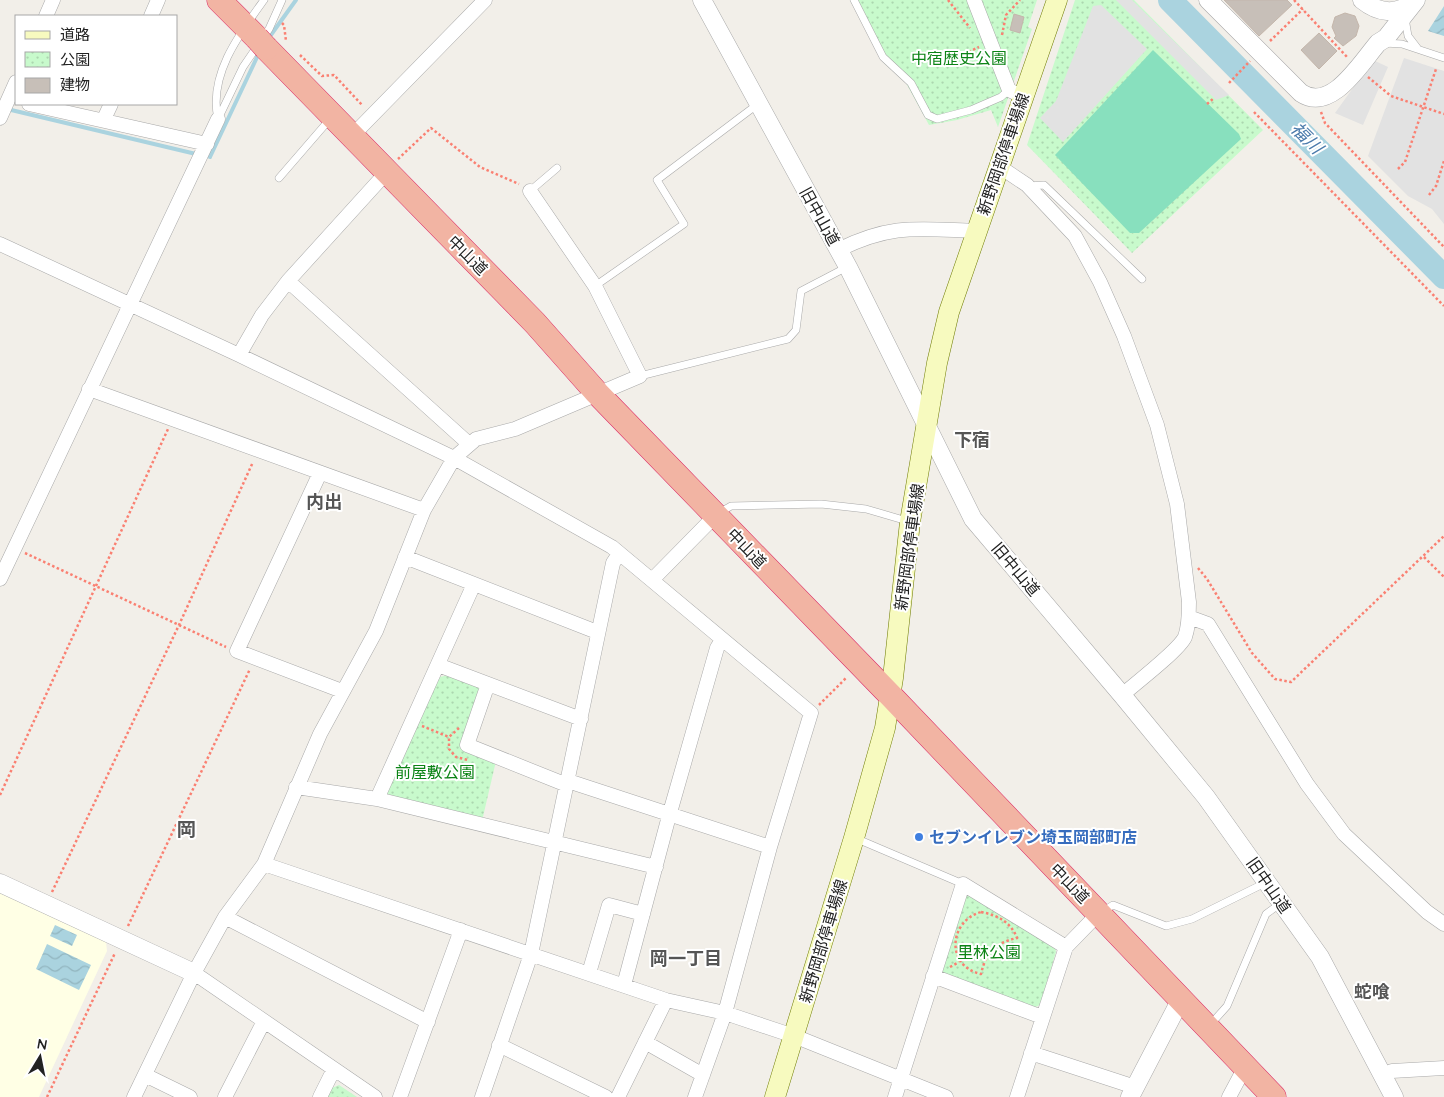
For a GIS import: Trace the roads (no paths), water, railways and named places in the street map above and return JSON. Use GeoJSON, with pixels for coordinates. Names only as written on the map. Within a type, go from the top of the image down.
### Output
{"type":"FeatureCollection","features":[{"type":"Feature","properties":{"kind":"highway","name":"中山道"},"geometry":{"type":"LineString","coordinates":[[219,0],[332,118],[535,323],[597,393],[891,696],[927,736],[1181,998],[1274,1097]]}},
{"type":"Feature","properties":{"kind":"main road","name":"新野岡部停車場線"},"geometry":{"type":"LineString","coordinates":[[775,1097],[854,838],[885,728],[891,696],[910,522],[937,364],[950,312],[976,231],[1000,167],[1016,93],[1057,0]]}},
{"type":"Feature","properties":{"kind":"street"},"geometry":{"type":"LineString","coordinates":[[46,15],[53,0]]}},
{"type":"Feature","properties":{"kind":"street"},"geometry":{"type":"LineString","coordinates":[[151,15],[158,0]]}},
{"type":"Feature","properties":{"kind":"street"},"geometry":{"type":"LineString","coordinates":[[351,137],[485,0]]}},
{"type":"Feature","properties":{"kind":"street","name":"旧中山道"},"geometry":{"type":"LineString","coordinates":[[702,0],[848,267],[891,351],[926,430],[972,519],[1122,695],[1206,798],[1320,957],[1394,1097]]}},
{"type":"Feature","properties":{"kind":"street"},"geometry":{"type":"LineString","coordinates":[[974,0],[1016,93]]}},
{"type":"Feature","properties":{"kind":"street"},"geometry":{"type":"LineString","coordinates":[[1208,0],[1300,93],[1308,98],[1318,99],[1330,95],[1338,88],[1405,16],[1416,0]]}},
{"type":"Feature","properties":{"kind":"street"},"geometry":{"type":"LineString","coordinates":[[1362,0],[1376,11],[1380,25],[1378,43]]}},
{"type":"Feature","properties":{"kind":"street"},"geometry":{"type":"LineString","coordinates":[[1376,11],[1399,10],[1416,0]]}},
{"type":"Feature","properties":{"kind":"street"},"geometry":{"type":"LineString","coordinates":[[0,118],[12,100],[15,86]]}},
{"type":"Feature","properties":{"kind":"street"},"geometry":{"type":"LineString","coordinates":[[34,105],[104,119],[207,144]]}},
{"type":"Feature","properties":{"kind":"street"},"geometry":{"type":"LineString","coordinates":[[104,119],[111,105]]}},
{"type":"Feature","properties":{"kind":"street"},"geometry":{"type":"LineString","coordinates":[[0,579],[218,119]]}},
{"type":"Feature","properties":{"kind":"street"},"geometry":{"type":"LineString","coordinates":[[1000,167],[1028,186],[1076,236],[1100,282],[1124,336],[1157,425],[1177,504],[1184,552],[1189,617],[1185,638],[1158,665],[1122,695]]}},
{"type":"Feature","properties":{"kind":"street"},"geometry":{"type":"LineString","coordinates":[[239,355],[262,315],[288,281],[386,173]]}},
{"type":"Feature","properties":{"kind":"street"},"geometry":{"type":"LineString","coordinates":[[134,1097],[194,973],[225,917],[264,864],[320,734],[387,607],[424,510],[454,458],[468,443],[476,439],[515,429],[640,376],[595,286],[530,191]]}},
{"type":"Feature","properties":{"kind":"street"},"geometry":{"type":"LineString","coordinates":[[838,250],[864,237],[893,229],[976,231]]}},
{"type":"Feature","properties":{"kind":"street"},"geometry":{"type":"LineString","coordinates":[[0,244],[454,458],[612,547],[811,713],[770,847],[725,1013],[695,1097]]}},
{"type":"Feature","properties":{"kind":"street"},"geometry":{"type":"LineString","coordinates":[[288,281],[468,443]]}},
{"type":"Feature","properties":{"kind":"street"},"geometry":{"type":"LineString","coordinates":[[89,389],[424,510]]}},
{"type":"Feature","properties":{"kind":"street"},"geometry":{"type":"LineString","coordinates":[[320,473],[237,652],[342,691]]}},
{"type":"Feature","properties":{"kind":"street"},"geometry":{"type":"LineString","coordinates":[[652,580],[715,516]]}},
{"type":"Feature","properties":{"kind":"street"},"geometry":{"type":"LineString","coordinates":[[482,1097],[531,954],[581,719],[597,632],[613,563],[619,554]]}},
{"type":"Feature","properties":{"kind":"street"},"geometry":{"type":"LineString","coordinates":[[405,557],[597,632]]}},
{"type":"Feature","properties":{"kind":"street"},"geometry":{"type":"LineString","coordinates":[[377,799],[474,584]]}},
{"type":"Feature","properties":{"kind":"street"},"geometry":{"type":"LineString","coordinates":[[1189,617],[1208,624],[1307,784],[1344,834],[1427,912],[1444,924]]}},
{"type":"Feature","properties":{"kind":"street"},"geometry":{"type":"LineString","coordinates":[[624,986],[669,816],[718,648],[722,640]]}},
{"type":"Feature","properties":{"kind":"street"},"geometry":{"type":"LineString","coordinates":[[438,665],[581,719]]}},
{"type":"Feature","properties":{"kind":"street"},"geometry":{"type":"LineString","coordinates":[[488,684],[466,744],[567,783],[770,847]]}},
{"type":"Feature","properties":{"kind":"street"},"geometry":{"type":"LineString","coordinates":[[296,787],[377,799],[656,866]]}},
{"type":"Feature","properties":{"kind":"street"},"geometry":{"type":"LineString","coordinates":[[264,864],[666,1000],[725,1013],[794,1036],[946,1097]]}},
{"type":"Feature","properties":{"kind":"street"},"geometry":{"type":"LineString","coordinates":[[0,883],[194,973],[375,1097]]}},
{"type":"Feature","properties":{"kind":"street"},"geometry":{"type":"LineString","coordinates":[[895,1097],[963,884],[1066,947]]}},
{"type":"Feature","properties":{"kind":"street"},"geometry":{"type":"LineString","coordinates":[[589,974],[609,905],[644,914]]}},
{"type":"Feature","properties":{"kind":"street"},"geometry":{"type":"LineString","coordinates":[[1017,1097],[1066,947],[1099,914]]}},
{"type":"Feature","properties":{"kind":"street"},"geometry":{"type":"LineString","coordinates":[[225,917],[428,1022]]}},
{"type":"Feature","properties":{"kind":"street"},"geometry":{"type":"LineString","coordinates":[[400,1097],[461,930]]}},
{"type":"Feature","properties":{"kind":"street"},"geometry":{"type":"LineString","coordinates":[[933,976],[1042,1017]]}},
{"type":"Feature","properties":{"kind":"street"},"geometry":{"type":"LineString","coordinates":[[1031,1053],[1133,1092],[1181,998]]}},
{"type":"Feature","properties":{"kind":"street"},"geometry":{"type":"LineString","coordinates":[[618,1097],[666,1000]]}},
{"type":"Feature","properties":{"kind":"street"},"geometry":{"type":"LineString","coordinates":[[225,1097],[264,1021]]}},
{"type":"Feature","properties":{"kind":"street"},"geometry":{"type":"LineString","coordinates":[[645,1042],[703,1075]]}},
{"type":"Feature","properties":{"kind":"street"},"geometry":{"type":"LineString","coordinates":[[499,1045],[606,1097]]}},
{"type":"Feature","properties":{"kind":"street"},"geometry":{"type":"LineString","coordinates":[[1229,1097],[1245,1066]]}},
{"type":"Feature","properties":{"kind":"street"},"geometry":{"type":"LineString","coordinates":[[1382,1075],[1392,1071],[1444,1068]]}},
{"type":"Feature","properties":{"kind":"street"},"geometry":{"type":"LineString","coordinates":[[320,1097],[334,1069]]}},
{"type":"Feature","properties":{"kind":"street"},"geometry":{"type":"LineString","coordinates":[[145,1074],[190,1097]]}},
{"type":"Feature","properties":{"kind":"lane"},"geometry":{"type":"LineString","coordinates":[[218,119],[218,84],[234,46],[256,38],[264,0]]}},
{"type":"Feature","properties":{"kind":"lane"},"geometry":{"type":"LineString","coordinates":[[218,119],[243,67],[269,29],[282,0]]}},
{"type":"Feature","properties":{"kind":"lane"},"geometry":{"type":"LineString","coordinates":[[854,0],[883,57],[911,83],[928,114],[937,118],[971,110],[1001,97],[1016,93]]}},
{"type":"Feature","properties":{"kind":"lane"},"geometry":{"type":"LineString","coordinates":[[1405,16],[1408,36],[1418,49]]}},
{"type":"Feature","properties":{"kind":"lane"},"geometry":{"type":"LineString","coordinates":[[1378,43],[1402,44],[1444,58]]}},
{"type":"Feature","properties":{"kind":"lane"},"geometry":{"type":"LineString","coordinates":[[595,286],[684,224],[656,180],[758,103]]}},
{"type":"Feature","properties":{"kind":"lane"},"geometry":{"type":"LineString","coordinates":[[279,178],[332,118]]}},
{"type":"Feature","properties":{"kind":"lane"},"geometry":{"type":"LineString","coordinates":[[530,191],[557,168]]}},
{"type":"Feature","properties":{"kind":"lane"},"geometry":{"type":"LineString","coordinates":[[1028,186],[1044,185],[1142,279]]}},
{"type":"Feature","properties":{"kind":"lane"},"geometry":{"type":"LineString","coordinates":[[640,376],[788,339],[796,330],[802,291],[848,267]]}},
{"type":"Feature","properties":{"kind":"lane"},"geometry":{"type":"LineString","coordinates":[[715,516],[731,506],[821,504],[866,509],[910,522]]}},
{"type":"Feature","properties":{"kind":"lane"},"geometry":{"type":"LineString","coordinates":[[854,838],[963,884]]}},
{"type":"Feature","properties":{"kind":"lane"},"geometry":{"type":"LineString","coordinates":[[1099,914],[1113,905],[1166,926],[1192,919],[1267,882]]}},
{"type":"Feature","properties":{"kind":"lane"},"geometry":{"type":"LineString","coordinates":[[1208,1027],[1227,1006],[1266,914],[1281,902]]}},
{"type":"Feature","properties":{"kind":"water"},"geometry":{"type":"Polygon","coordinates":[[[1444,6],[1444,36],[1428,31],[1444,6]]]}},
{"type":"Feature","properties":{"kind":"water"},"geometry":{"type":"Polygon","coordinates":[[[55,925],[77,935],[72,946],[50,936],[55,925]]]}},
{"type":"Feature","properties":{"kind":"water"},"geometry":{"type":"Polygon","coordinates":[[[47,944],[91,965],[79,990],[36,969],[47,944]]]}},
{"type":"Feature","properties":{"kind":"waterway"},"geometry":{"type":"LineString","coordinates":[[268,39],[296,0]]}},
{"type":"Feature","properties":{"kind":"waterway","name":"福川"},"geometry":{"type":"LineString","coordinates":[[1170,0],[1444,277]]}},
{"type":"Feature","properties":{"kind":"waterway"},"geometry":{"type":"LineString","coordinates":[[208,156],[210,157],[259,53]]}},
{"type":"Feature","properties":{"kind":"waterway"},"geometry":{"type":"LineString","coordinates":[[7,109],[196,154]]}},
{"type":"Feature","properties":{"kind":"place","name":"セブンイレブン埼玉岡部町店"},"geometry":{"type":"Point","coordinates":[919,837]}},
{"type":"Feature","properties":{"kind":"district","name":"下宿"},"geometry":{"type":"Point","coordinates":[972,439]}},
{"type":"Feature","properties":{"kind":"district","name":"内出"},"geometry":{"type":"Point","coordinates":[324,501]}},
{"type":"Feature","properties":{"kind":"district","name":"岡"},"geometry":{"type":"Point","coordinates":[186,829]}},
{"type":"Feature","properties":{"kind":"district","name":"岡一丁目"},"geometry":{"type":"Point","coordinates":[686,958]}},
{"type":"Feature","properties":{"kind":"district","name":"蛇喰"},"geometry":{"type":"Point","coordinates":[1372,991]}},
{"type":"Feature","properties":{"kind":"park label","name":"中宿歴史公園"},"geometry":{"type":"Point","coordinates":[959,58]}},
{"type":"Feature","properties":{"kind":"park label","name":"前屋敷公園"},"geometry":{"type":"Point","coordinates":[435,772]}},
{"type":"Feature","properties":{"kind":"park label","name":"里林公園"},"geometry":{"type":"Point","coordinates":[989,952]}}]}
